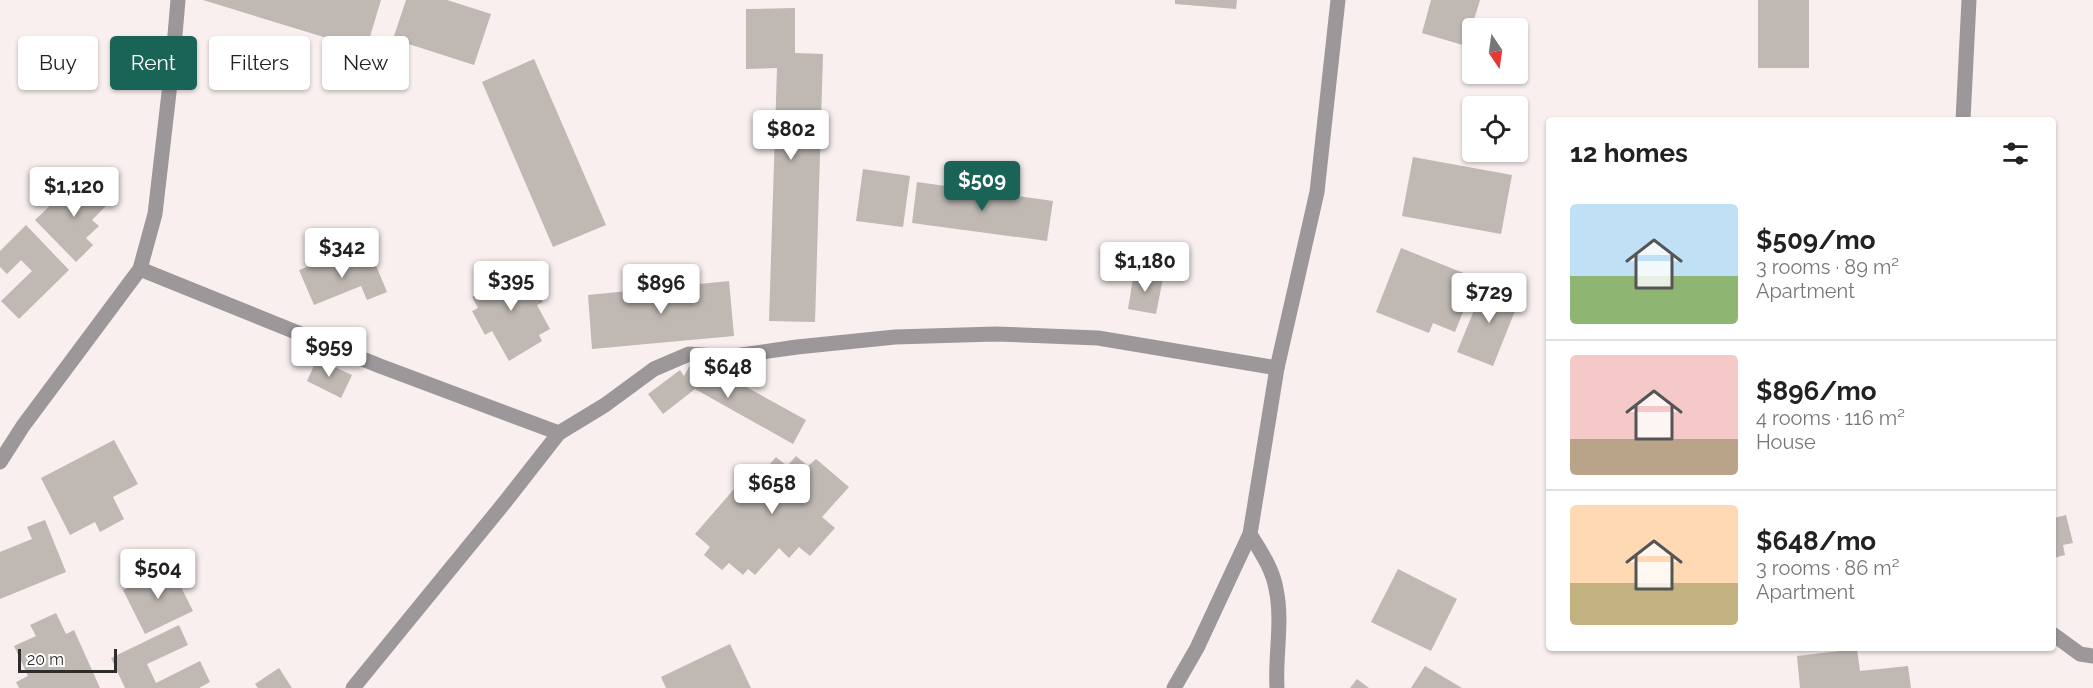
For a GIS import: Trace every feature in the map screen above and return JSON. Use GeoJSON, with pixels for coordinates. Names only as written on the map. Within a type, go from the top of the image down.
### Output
{"type":"FeatureCollection","features":[{"type":"Feature","properties":{"kind":"street"},"geometry":{"type":"LineString","coordinates":[[0,462],[23,426],[140,268],[155,214],[178,0]]}},
{"type":"Feature","properties":{"kind":"street"},"geometry":{"type":"LineString","coordinates":[[1174,688],[1197,648],[1250,534],[1277,368],[1317,192],[1338,0]]}},
{"type":"Feature","properties":{"kind":"street"},"geometry":{"type":"LineString","coordinates":[[1963,117],[1969,0]]}},
{"type":"Feature","properties":{"kind":"street"},"geometry":{"type":"LineString","coordinates":[[140,268],[380,366],[559,433]]}},
{"type":"Feature","properties":{"kind":"street"},"geometry":{"type":"LineString","coordinates":[[353,688],[559,433],[605,405],[654,369],[689,354],[727,357],[895,337],[996,334],[1098,338],[1277,368]]}},
{"type":"Feature","properties":{"kind":"street"},"geometry":{"type":"LineString","coordinates":[[1250,534],[1267,563],[1276,588],[1279,614],[1277,688]]}},
{"type":"Feature","properties":{"kind":"street"},"geometry":{"type":"LineString","coordinates":[[2056,636],[2080,654],[2093,656]]}},
{"type":"Feature","properties":{"kind":"building"},"geometry":{"type":"Polygon","coordinates":[[[203,0],[381,0],[370,36],[322,37],[203,0]]]}},
{"type":"Feature","properties":{"kind":"building"},"geometry":{"type":"Polygon","coordinates":[[[406,0],[447,0],[491,14],[474,65],[409,44],[409,36],[394,36],[406,0]]]}},
{"type":"Feature","properties":{"kind":"building"},"geometry":{"type":"Polygon","coordinates":[[[1175,0],[1237,0],[1236,9],[1175,4],[1175,0]]]}},
{"type":"Feature","properties":{"kind":"building"},"geometry":{"type":"Polygon","coordinates":[[[1431,0],[1480,0],[1475,18],[1462,18],[1462,45],[1422,33],[1431,0]]]}},
{"type":"Feature","properties":{"kind":"building"},"geometry":{"type":"Polygon","coordinates":[[[1758,0],[1809,0],[1809,68],[1758,68],[1758,0]]]}},
{"type":"Feature","properties":{"kind":"building"},"geometry":{"type":"Polygon","coordinates":[[[795,8],[795,53],[823,54],[815,322],[769,321],[777,68],[746,69],[746,9],[795,8]]]}},
{"type":"Feature","properties":{"kind":"building"},"geometry":{"type":"Polygon","coordinates":[[[534,59],[606,225],[553,247],[482,82],[534,59]]]}},
{"type":"Feature","properties":{"kind":"building"},"geometry":{"type":"Polygon","coordinates":[[[1413,157],[1512,175],[1501,234],[1402,216],[1413,157]]]}},
{"type":"Feature","properties":{"kind":"building"},"geometry":{"type":"Polygon","coordinates":[[[863,169],[910,176],[903,227],[856,221],[863,169]]]}},
{"type":"Feature","properties":{"kind":"building"},"geometry":{"type":"Polygon","coordinates":[[[82,175],[109,203],[92,220],[99,226],[86,238],[93,245],[76,262],[35,220],[82,175]]]}},
{"type":"Feature","properties":{"kind":"building"},"geometry":{"type":"Polygon","coordinates":[[[917,182],[1053,201],[1047,241],[912,223],[917,182]]]}},
{"type":"Feature","properties":{"kind":"building"},"geometry":{"type":"Polygon","coordinates":[[[26,225],[69,270],[19,319],[1,301],[32,271],[21,260],[7,274],[0,267],[0,251],[26,225]]]}},
{"type":"Feature","properties":{"kind":"building"},"geometry":{"type":"Polygon","coordinates":[[[1401,248],[1471,276],[1464,295],[1469,297],[1455,332],[1433,323],[1429,333],[1376,312],[1401,248]]]}},
{"type":"Feature","properties":{"kind":"building"},"geometry":{"type":"Polygon","coordinates":[[[343,253],[348,268],[373,258],[387,292],[367,300],[361,286],[314,305],[299,270],[343,253]]]}},
{"type":"Feature","properties":{"kind":"building"},"geometry":{"type":"Polygon","coordinates":[[[508,265],[514,275],[524,269],[543,302],[537,305],[550,329],[539,335],[542,341],[509,361],[492,331],[485,335],[472,311],[478,308],[472,297],[492,285],[487,278],[508,265]]]}},
{"type":"Feature","properties":{"kind":"building"},"geometry":{"type":"Polygon","coordinates":[[[1134,272],[1163,278],[1156,314],[1128,309],[1134,272]]]}},
{"type":"Feature","properties":{"kind":"building"},"geometry":{"type":"Polygon","coordinates":[[[729,281],[734,336],[592,349],[588,295],[729,281]]]}},
{"type":"Feature","properties":{"kind":"building"},"geometry":{"type":"Polygon","coordinates":[[[1486,281],[1521,296],[1493,366],[1457,352],[1486,281]]]}},
{"type":"Feature","properties":{"kind":"building"},"geometry":{"type":"Polygon","coordinates":[[[694,358],[806,420],[793,444],[695,389],[663,414],[648,394],[680,370],[684,376],[694,358]]]}},
{"type":"Feature","properties":{"kind":"building"},"geometry":{"type":"Polygon","coordinates":[[[317,359],[352,375],[341,398],[307,381],[317,359]]]}},
{"type":"Feature","properties":{"kind":"building"},"geometry":{"type":"Polygon","coordinates":[[[114,440],[138,484],[113,497],[124,519],[100,532],[95,522],[70,535],[41,478],[114,440]]]}},
{"type":"Feature","properties":{"kind":"building"},"geometry":{"type":"Polygon","coordinates":[[[796,456],[808,466],[816,459],[849,487],[822,517],[835,528],[810,556],[799,547],[789,558],[779,548],[755,575],[748,569],[743,575],[729,563],[722,570],[704,555],[710,547],[695,534],[755,465],[763,472],[776,457],[787,466],[796,456]]]}},
{"type":"Feature","properties":{"kind":"building"},"geometry":{"type":"Polygon","coordinates":[[[2066,515],[2073,543],[2063,545],[2065,555],[2056,557],[2056,518],[2066,515]]]}},
{"type":"Feature","properties":{"kind":"building"},"geometry":{"type":"Polygon","coordinates":[[[45,520],[66,572],[0,599],[0,552],[32,539],[27,527],[45,520]]]}},
{"type":"Feature","properties":{"kind":"building"},"geometry":{"type":"Polygon","coordinates":[[[171,567],[193,611],[145,634],[123,590],[171,567]]]}},
{"type":"Feature","properties":{"kind":"building"},"geometry":{"type":"Polygon","coordinates":[[[1398,569],[1457,599],[1431,651],[1371,622],[1398,569]]]}},
{"type":"Feature","properties":{"kind":"building"},"geometry":{"type":"Polygon","coordinates":[[[56,613],[66,634],[74,630],[100,688],[19,688],[16,682],[28,676],[14,646],[36,636],[30,625],[56,613]]]}},
{"type":"Feature","properties":{"kind":"building"},"geometry":{"type":"Polygon","coordinates":[[[179,625],[188,645],[147,664],[156,683],[200,661],[210,682],[199,688],[125,688],[111,658],[179,625]]]}},
{"type":"Feature","properties":{"kind":"building"},"geometry":{"type":"Polygon","coordinates":[[[730,644],[751,688],[666,688],[661,677],[730,644]]]}},
{"type":"Feature","properties":{"kind":"building"},"geometry":{"type":"Polygon","coordinates":[[[1857,651],[1860,671],[1908,666],[1911,688],[1800,688],[1797,656],[1857,651]]]}},
{"type":"Feature","properties":{"kind":"building"},"geometry":{"type":"Polygon","coordinates":[[[1425,666],[1462,688],[1411,688],[1425,666]]]}},
{"type":"Feature","properties":{"kind":"building"},"geometry":{"type":"Polygon","coordinates":[[[279,668],[292,688],[258,688],[255,684],[279,668]]]}},
{"type":"Feature","properties":{"kind":"building"},"geometry":{"type":"Polygon","coordinates":[[[1357,679],[1369,688],[1350,688],[1357,679]]]}}]}
